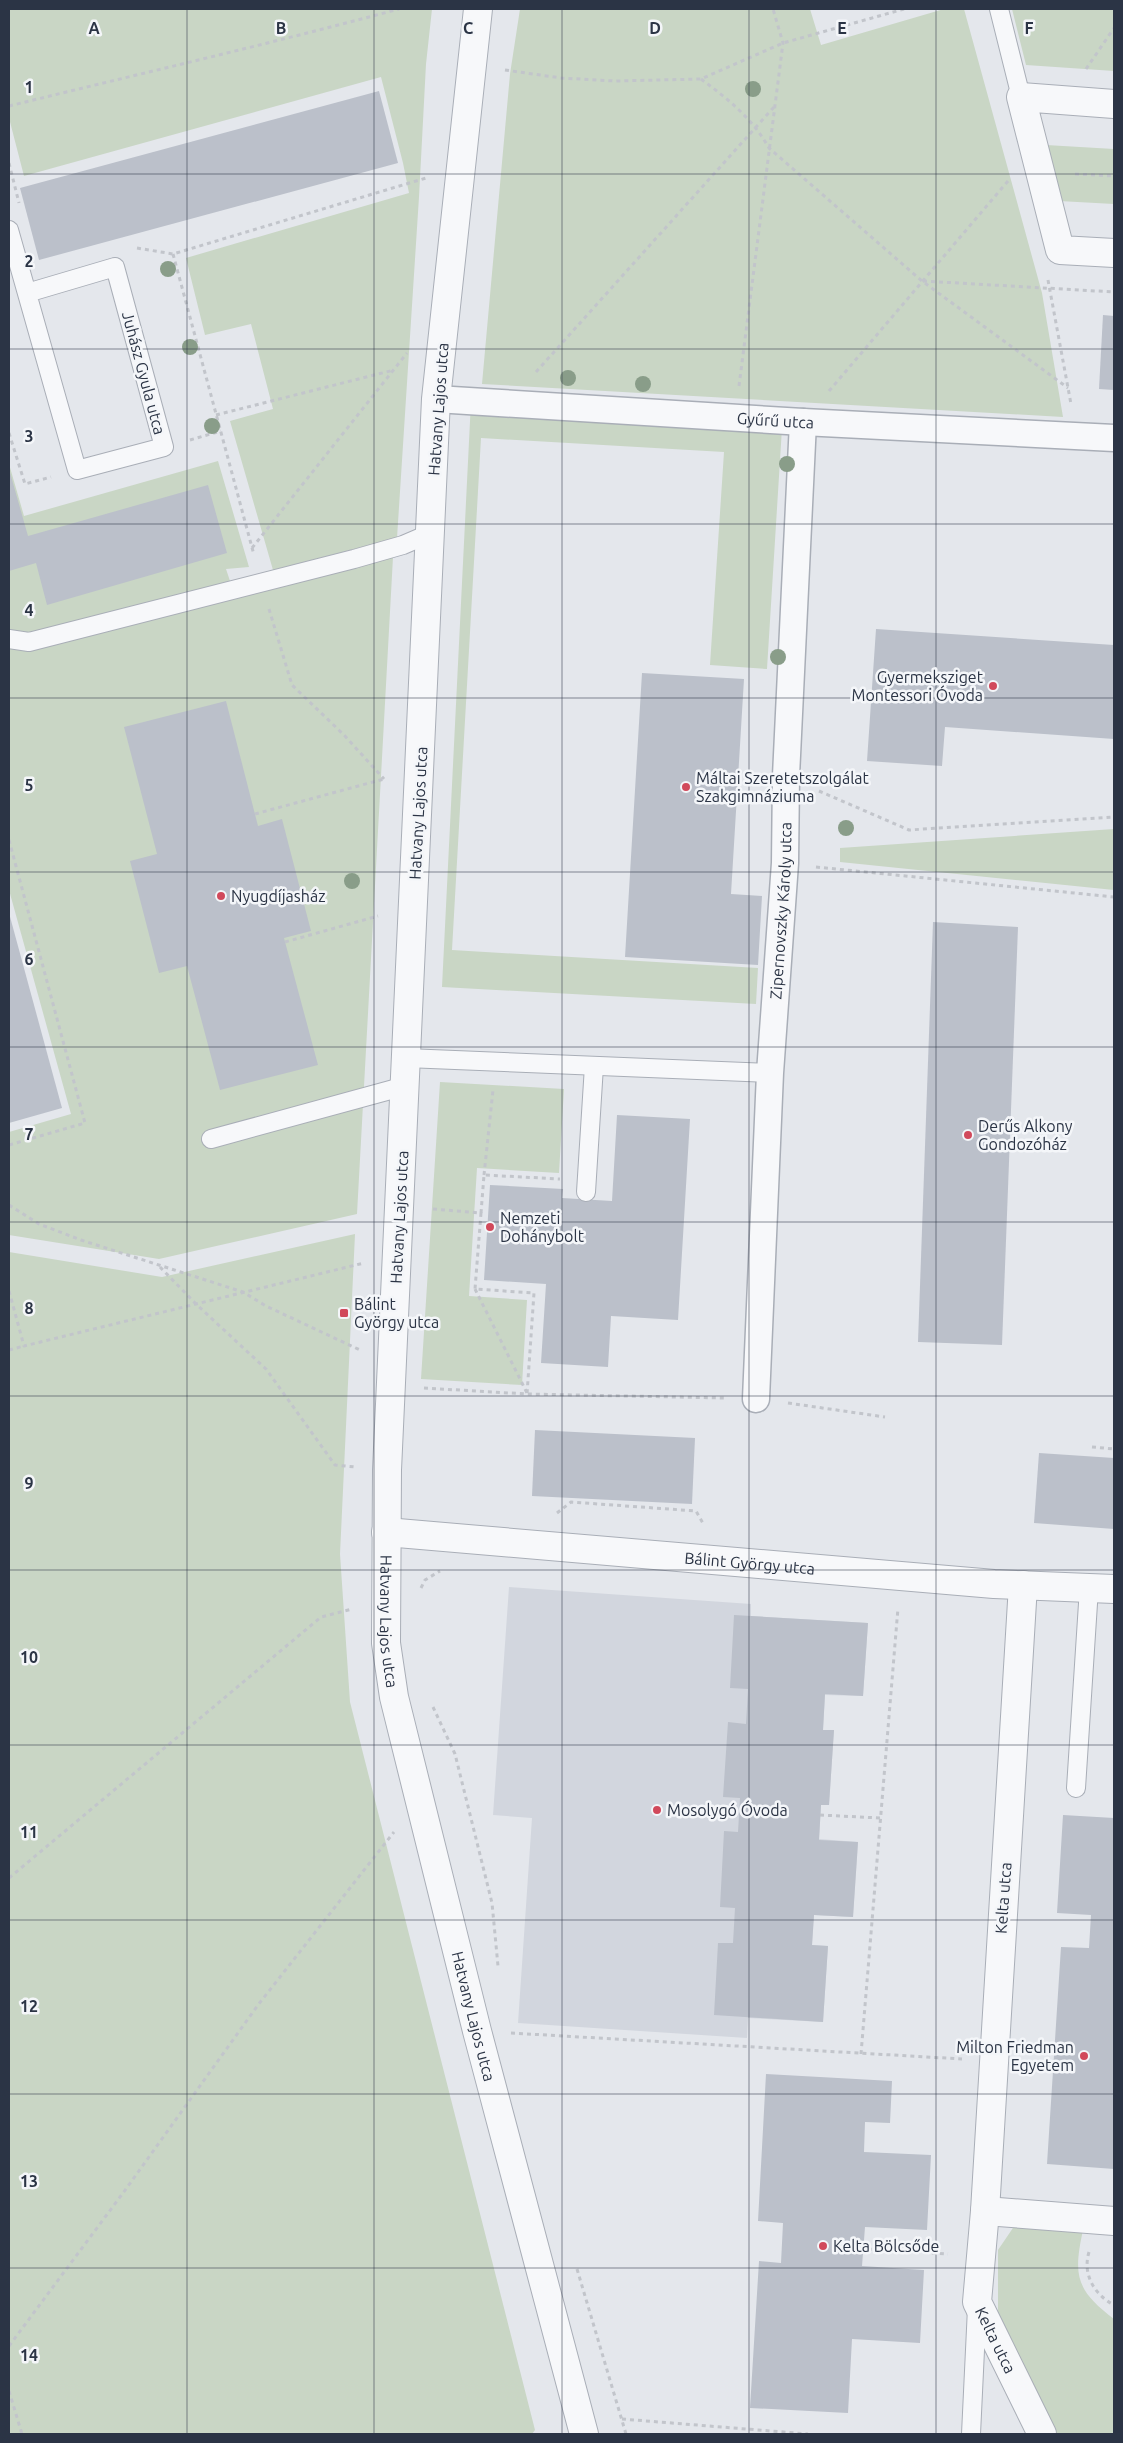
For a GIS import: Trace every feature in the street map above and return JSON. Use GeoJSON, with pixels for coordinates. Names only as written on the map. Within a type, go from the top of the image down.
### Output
{"type":"FeatureCollection","features":[{"type":"Feature","properties":{"kind":"street","name":"Hatvany Lajos utca"},"geometry":{"type":"LineString","coordinates":[[478,9],[436,399],[386,1532],[386,1643],[394,1697],[477,2031],[584,2434]]}},
{"type":"Feature","properties":{"kind":"street"},"geometry":{"type":"LineString","coordinates":[[1114,104],[1021,97],[1060,250],[1114,253]]}},
{"type":"Feature","properties":{"kind":"street","name":"Gyűrű utca"},"geometry":{"type":"LineString","coordinates":[[436,399],[735,416],[803,422],[1114,438]]}},
{"type":"Feature","properties":{"kind":"street","name":"Zipernovszky Károly utca"},"geometry":{"type":"LineString","coordinates":[[756,1399],[770,1072],[786,864],[786,776],[803,422]]}},
{"type":"Feature","properties":{"kind":"street","name":"Bálint György utca"},"geometry":{"type":"LineString","coordinates":[[386,1532],[994,1584],[1101,1588]]}},
{"type":"Feature","properties":{"kind":"street","name":"Kelta utca"},"geometry":{"type":"LineString","coordinates":[[1023,1585],[992,2061],[985,2212],[977,2302],[1042,2434]]}},
{"type":"Feature","properties":{"kind":"street"},"geometry":{"type":"LineString","coordinates":[[985,2212],[1114,2221]]}},
{"type":"Feature","properties":{"kind":"lane"},"geometry":{"type":"LineString","coordinates":[[999,9],[1021,97]]}},
{"type":"Feature","properties":{"kind":"lane"},"geometry":{"type":"LineString","coordinates":[[9,230],[77,470]]}},
{"type":"Feature","properties":{"kind":"lane","name":"Juhász Gyula utca"},"geometry":{"type":"LineString","coordinates":[[27,293],[115,267],[164,447],[77,470]]}},
{"type":"Feature","properties":{"kind":"lane"},"geometry":{"type":"LineString","coordinates":[[9,639],[29,642],[262,584],[402,545],[431,533]]}},
{"type":"Feature","properties":{"kind":"lane"},"geometry":{"type":"LineString","coordinates":[[406,1058],[770,1072]]}},
{"type":"Feature","properties":{"kind":"lane"},"geometry":{"type":"LineString","coordinates":[[587,1186],[594,1066]]}},
{"type":"Feature","properties":{"kind":"lane"},"geometry":{"type":"LineString","coordinates":[[211,1139],[405,1086]]}},
{"type":"Feature","properties":{"kind":"lane"},"geometry":{"type":"LineString","coordinates":[[1076,1788],[1101,1588]]}},
{"type":"Feature","properties":{"kind":"lane"},"geometry":{"type":"LineString","coordinates":[[971,2434],[977,2302]]}},
{"type":"Feature","properties":{"kind":"path"},"geometry":{"type":"LineString","coordinates":[[9,106],[188,62],[247,50],[399,9]]}},
{"type":"Feature","properties":{"kind":"path"},"geometry":{"type":"LineString","coordinates":[[735,416],[783,43],[773,9]]}},
{"type":"Feature","properties":{"kind":"path"},"geometry":{"type":"LineString","coordinates":[[504,70],[561,78],[615,81],[701,79],[783,43],[904,9]]}},
{"type":"Feature","properties":{"kind":"path"},"geometry":{"type":"LineString","coordinates":[[1081,76],[1114,28]]}},
{"type":"Feature","properties":{"kind":"path"},"geometry":{"type":"LineString","coordinates":[[701,79],[731,101],[757,127],[769,148],[922,281],[1068,388]]}},
{"type":"Feature","properties":{"kind":"path"},"geometry":{"type":"LineString","coordinates":[[508,403],[775,107]]}},
{"type":"Feature","properties":{"kind":"path"},"geometry":{"type":"LineString","coordinates":[[9,163],[20,208]]}},
{"type":"Feature","properties":{"kind":"path"},"geometry":{"type":"LineString","coordinates":[[803,422],[1012,176]]}},
{"type":"Feature","properties":{"kind":"path"},"geometry":{"type":"LineString","coordinates":[[136,248],[173,254],[430,177]]}},
{"type":"Feature","properties":{"kind":"path"},"geometry":{"type":"LineString","coordinates":[[173,254],[252,548],[292,685],[344,735],[384,779]]}},
{"type":"Feature","properties":{"kind":"path"},"geometry":{"type":"LineString","coordinates":[[922,281],[1114,292]]}},
{"type":"Feature","properties":{"kind":"path"},"geometry":{"type":"LineString","coordinates":[[1050,288],[1077,435]]}},
{"type":"Feature","properties":{"kind":"path"},"geometry":{"type":"LineString","coordinates":[[252,548],[412,346]]}},
{"type":"Feature","properties":{"kind":"path"},"geometry":{"type":"LineString","coordinates":[[216,415],[394,370]]}},
{"type":"Feature","properties":{"kind":"path"},"geometry":{"type":"LineString","coordinates":[[9,433],[24,484],[77,470]]}},
{"type":"Feature","properties":{"kind":"path"},"geometry":{"type":"LineString","coordinates":[[786,776],[909,830],[1114,817]]}},
{"type":"Feature","properties":{"kind":"path"},"geometry":{"type":"LineString","coordinates":[[256,814],[390,778]]}},
{"type":"Feature","properties":{"kind":"path"},"geometry":{"type":"LineString","coordinates":[[9,840],[85,1123],[9,1145]]}},
{"type":"Feature","properties":{"kind":"path"},"geometry":{"type":"LineString","coordinates":[[786,864],[1114,897]]}},
{"type":"Feature","properties":{"kind":"path"},"geometry":{"type":"LineString","coordinates":[[285,942],[383,915]]}},
{"type":"Feature","properties":{"kind":"path"},"geometry":{"type":"LineString","coordinates":[[493,1086],[475,1289],[527,1394]]}},
{"type":"Feature","properties":{"kind":"path"},"geometry":{"type":"LineString","coordinates":[[484,1175],[587,1186]]}},
{"type":"Feature","properties":{"kind":"path"},"geometry":{"type":"LineString","coordinates":[[9,1205],[39,1224],[81,1240],[243,1292],[266,1306],[363,1352]]}},
{"type":"Feature","properties":{"kind":"path"},"geometry":{"type":"LineString","coordinates":[[424,1209],[481,1212]]}},
{"type":"Feature","properties":{"kind":"path"},"geometry":{"type":"LineString","coordinates":[[9,1350],[367,1262]]}},
{"type":"Feature","properties":{"kind":"path"},"geometry":{"type":"LineString","coordinates":[[160,1266],[196,1304],[266,1369],[334,1465],[358,1468]]}},
{"type":"Feature","properties":{"kind":"path"},"geometry":{"type":"LineString","coordinates":[[475,1289],[534,1293],[527,1394]]}},
{"type":"Feature","properties":{"kind":"path"},"geometry":{"type":"LineString","coordinates":[[9,1291],[24,1346]]}},
{"type":"Feature","properties":{"kind":"path"},"geometry":{"type":"LineString","coordinates":[[423,1388],[527,1394],[756,1399],[885,1417]]}},
{"type":"Feature","properties":{"kind":"path"},"geometry":{"type":"LineString","coordinates":[[1092,1447],[1114,1449]]}},
{"type":"Feature","properties":{"kind":"path"},"geometry":{"type":"LineString","coordinates":[[551,1518],[571,1502]]}},
{"type":"Feature","properties":{"kind":"path"},"geometry":{"type":"LineString","coordinates":[[418,1593],[426,1580],[442,1569]]}},
{"type":"Feature","properties":{"kind":"path"},"geometry":{"type":"LineString","coordinates":[[861,2054],[898,1604]]}},
{"type":"Feature","properties":{"kind":"path"},"geometry":{"type":"LineString","coordinates":[[9,1878],[321,1617],[359,1608]]}},
{"type":"Feature","properties":{"kind":"path"},"geometry":{"type":"LineString","coordinates":[[432,1704],[455,1754],[492,1902],[498,1972]]}},
{"type":"Feature","properties":{"kind":"path"},"geometry":{"type":"LineString","coordinates":[[820,1815],[880,1818]]}},
{"type":"Feature","properties":{"kind":"path"},"geometry":{"type":"LineString","coordinates":[[9,2346],[124,2193],[258,2005],[397,1828]]}},
{"type":"Feature","properties":{"kind":"path"},"geometry":{"type":"LineString","coordinates":[[477,2031],[992,2061]]}},
{"type":"Feature","properties":{"kind":"path"},"geometry":{"type":"LineString","coordinates":[[1092,2245],[1087,2259],[1088,2273],[1092,2286],[1101,2297],[1114,2305]]}},
{"type":"Feature","properties":{"kind":"path"},"geometry":{"type":"LineString","coordinates":[[868,2250],[981,2256]]}},
{"type":"Feature","properties":{"kind":"path"},"geometry":{"type":"LineString","coordinates":[[9,2391],[22,2434]]}},
{"type":"Feature","properties":{"kind":"path"},"geometry":{"type":"LineString","coordinates":[[622,2419],[808,2434]]}},
{"type":"Feature","properties":{"kind":"shaded area","name":"Mosolygó Óvoda"},"geometry":{"type":"Polygon","coordinates":[[[509,1587],[751,1604],[751,1616],[868,1623],[863,1696],[825,1695],[823,1730],[834,1730],[829,1805],[821,1805],[819,1839],[858,1842],[853,1917],[814,1915],[812,1945],[828,1946],[823,2022],[748,2018],[747,2038],[518,2023],[532,1818],[493,1815],[509,1587]]]}},
{"type":"Feature","properties":{"kind":"green space"},"geometry":{"type":"Polygon","coordinates":[[[9,9],[432,9],[426,64],[397,538],[273,570],[230,421],[273,409],[251,324],[205,335],[186,258],[409,193],[381,77],[24,176],[9,118],[9,9]]]}},
{"type":"Feature","properties":{"kind":"green space"},"geometry":{"type":"Polygon","coordinates":[[[520,9],[810,9],[821,45],[944,9],[964,9],[1042,293],[1063,417],[482,384],[510,74],[520,9]]]}},
{"type":"Feature","properties":{"kind":"green space"},"geometry":{"type":"Polygon","coordinates":[[[1012,9],[1114,9],[1114,71],[1026,65],[1012,9]]]}},
{"type":"Feature","properties":{"kind":"green space"},"geometry":{"type":"Polygon","coordinates":[[[1046,145],[1114,149],[1114,204],[1059,201],[1046,145]]]}},
{"type":"Feature","properties":{"kind":"green space"},"geometry":{"type":"Polygon","coordinates":[[[471,401],[782,428],[767,669],[710,665],[724,452],[481,438],[452,950],[758,968],[756,1004],[442,987],[471,401]]]}},
{"type":"Feature","properties":{"kind":"green space"},"geometry":{"type":"Polygon","coordinates":[[[218,461],[249,567],[226,569],[230,581],[29,634],[9,632],[9,464],[24,516],[218,461]]]}},
{"type":"Feature","properties":{"kind":"green space"},"geometry":{"type":"Polygon","coordinates":[[[393,557],[357,1214],[159,1259],[9,1235],[9,1132],[71,1114],[9,890],[9,647],[30,650],[393,557]]]}},
{"type":"Feature","properties":{"kind":"green space"},"geometry":{"type":"Polygon","coordinates":[[[1114,829],[1114,890],[840,862],[840,848],[1114,829]]]}},
{"type":"Feature","properties":{"kind":"green space"},"geometry":{"type":"Polygon","coordinates":[[[440,1082],[564,1089],[559,1173],[477,1168],[469,1296],[527,1300],[522,1385],[421,1379],[440,1082]]]}},
{"type":"Feature","properties":{"kind":"green space"},"geometry":{"type":"Polygon","coordinates":[[[355,1234],[340,1554],[350,1702],[535,2430],[532,2434],[9,2434],[9,1252],[162,1277],[355,1234]]]}},
{"type":"Feature","properties":{"kind":"green space"},"geometry":{"type":"Polygon","coordinates":[[[1017,2222],[1083,2230],[1078,2259],[1080,2281],[1092,2299],[1114,2319],[1114,2434],[1057,2434],[998,2314],[998,2250],[1017,2222]]]}},
{"type":"Feature","properties":{"kind":"building"},"geometry":{"type":"Polygon","coordinates":[[[379,91],[398,163],[39,260],[20,188],[379,91]]]}},
{"type":"Feature","properties":{"kind":"building"},"geometry":{"type":"Polygon","coordinates":[[[1103,315],[1114,316],[1114,390],[1099,389],[1103,315]]]}},
{"type":"Feature","properties":{"kind":"building"},"geometry":{"type":"Polygon","coordinates":[[[9,469],[28,536],[208,485],[227,553],[47,605],[36,563],[9,571],[9,469]]]}},
{"type":"Feature","properties":{"kind":"building","name":"Gyermeksziget Montessori Óvoda"},"geometry":{"type":"Polygon","coordinates":[[[876,629],[1114,645],[1114,739],[945,727],[942,766],[867,761],[876,629]]]}},
{"type":"Feature","properties":{"kind":"building","name":"Máltai Szeretetszolgálat Szakgimnáziuma"},"geometry":{"type":"Polygon","coordinates":[[[642,673],[744,679],[731,894],[762,896],[758,965],[625,957],[642,673]]]}},
{"type":"Feature","properties":{"kind":"building","name":"Nyugdíjasház"},"geometry":{"type":"Polygon","coordinates":[[[226,701],[258,826],[282,819],[311,931],[284,938],[318,1065],[220,1090],[187,966],[159,973],[130,861],[157,854],[124,727],[226,701]]]}},
{"type":"Feature","properties":{"kind":"building"},"geometry":{"type":"Polygon","coordinates":[[[9,913],[62,1108],[9,1123],[9,913]]]}},
{"type":"Feature","properties":{"kind":"building","name":"Derűs Alkony Gondozóház"},"geometry":{"type":"Polygon","coordinates":[[[933,922],[1018,927],[1002,1345],[918,1342],[933,922]]]}},
{"type":"Feature","properties":{"kind":"building"},"geometry":{"type":"Polygon","coordinates":[[[617,1115],[690,1119],[678,1320],[611,1316],[608,1367],[541,1363],[546,1284],[484,1280],[490,1185],[563,1189],[562,1198],[612,1201],[617,1115]]]}},
{"type":"Feature","properties":{"kind":"building"},"geometry":{"type":"Polygon","coordinates":[[[535,1430],[695,1438],[692,1504],[532,1496],[535,1430]]]}},
{"type":"Feature","properties":{"kind":"building"},"geometry":{"type":"Polygon","coordinates":[[[1039,1453],[1114,1458],[1114,1529],[1034,1523],[1039,1453]]]}},
{"type":"Feature","properties":{"kind":"building"},"geometry":{"type":"Polygon","coordinates":[[[734,1615],[868,1623],[863,1696],[825,1694],[823,1730],[834,1730],[829,1805],[821,1805],[819,1840],[858,1842],[853,1917],[814,1915],[812,1945],[828,1946],[823,2022],[714,2015],[718,1943],[733,1943],[735,1908],[720,1907],[724,1831],[738,1832],[740,1798],[723,1797],[728,1722],[746,1724],[748,1689],[730,1688],[734,1615]]]}},
{"type":"Feature","properties":{"kind":"building","name":"Milton Friedman Egyetem"},"geometry":{"type":"Polygon","coordinates":[[[1063,1815],[1114,1818],[1114,2169],[1047,2164],[1061,1947],[1089,1948],[1091,1915],[1057,1913],[1063,1815]]]}},
{"type":"Feature","properties":{"kind":"building","name":"Kelta Bölcsőde"},"geometry":{"type":"Polygon","coordinates":[[[766,2074],[892,2081],[890,2123],[865,2122],[864,2152],[931,2155],[927,2230],[865,2227],[862,2266],[924,2270],[920,2343],[852,2339],[848,2413],[750,2408],[759,2261],[781,2263],[783,2223],[758,2221],[766,2074]]]}},
{"type":"Feature","properties":{"kind":"place","name":"Gyermeksziget Montessori Óvoda"},"geometry":{"type":"Point","coordinates":[993,686]}},
{"type":"Feature","properties":{"kind":"place","name":"Máltai Szeretetszolgálat Szakgimnáziuma"},"geometry":{"type":"Point","coordinates":[686,787]}},
{"type":"Feature","properties":{"kind":"place","name":"Nyugdíjasház"},"geometry":{"type":"Point","coordinates":[221,896]}},
{"type":"Feature","properties":{"kind":"place","name":"Derűs Alkony Gondozóház"},"geometry":{"type":"Point","coordinates":[968,1135]}},
{"type":"Feature","properties":{"kind":"place","name":"Nemzeti Dohánybolt"},"geometry":{"type":"Point","coordinates":[490,1227]}},
{"type":"Feature","properties":{"kind":"place","name":"Bálint György utca"},"geometry":{"type":"Point","coordinates":[344,1313]}},
{"type":"Feature","properties":{"kind":"place","name":"Mosolygó Óvoda"},"geometry":{"type":"Point","coordinates":[657,1810]}},
{"type":"Feature","properties":{"kind":"place","name":"Milton Friedman Egyetem"},"geometry":{"type":"Point","coordinates":[1084,2056]}},
{"type":"Feature","properties":{"kind":"place","name":"Kelta Bölcsőde"},"geometry":{"type":"Point","coordinates":[823,2246]}}]}
